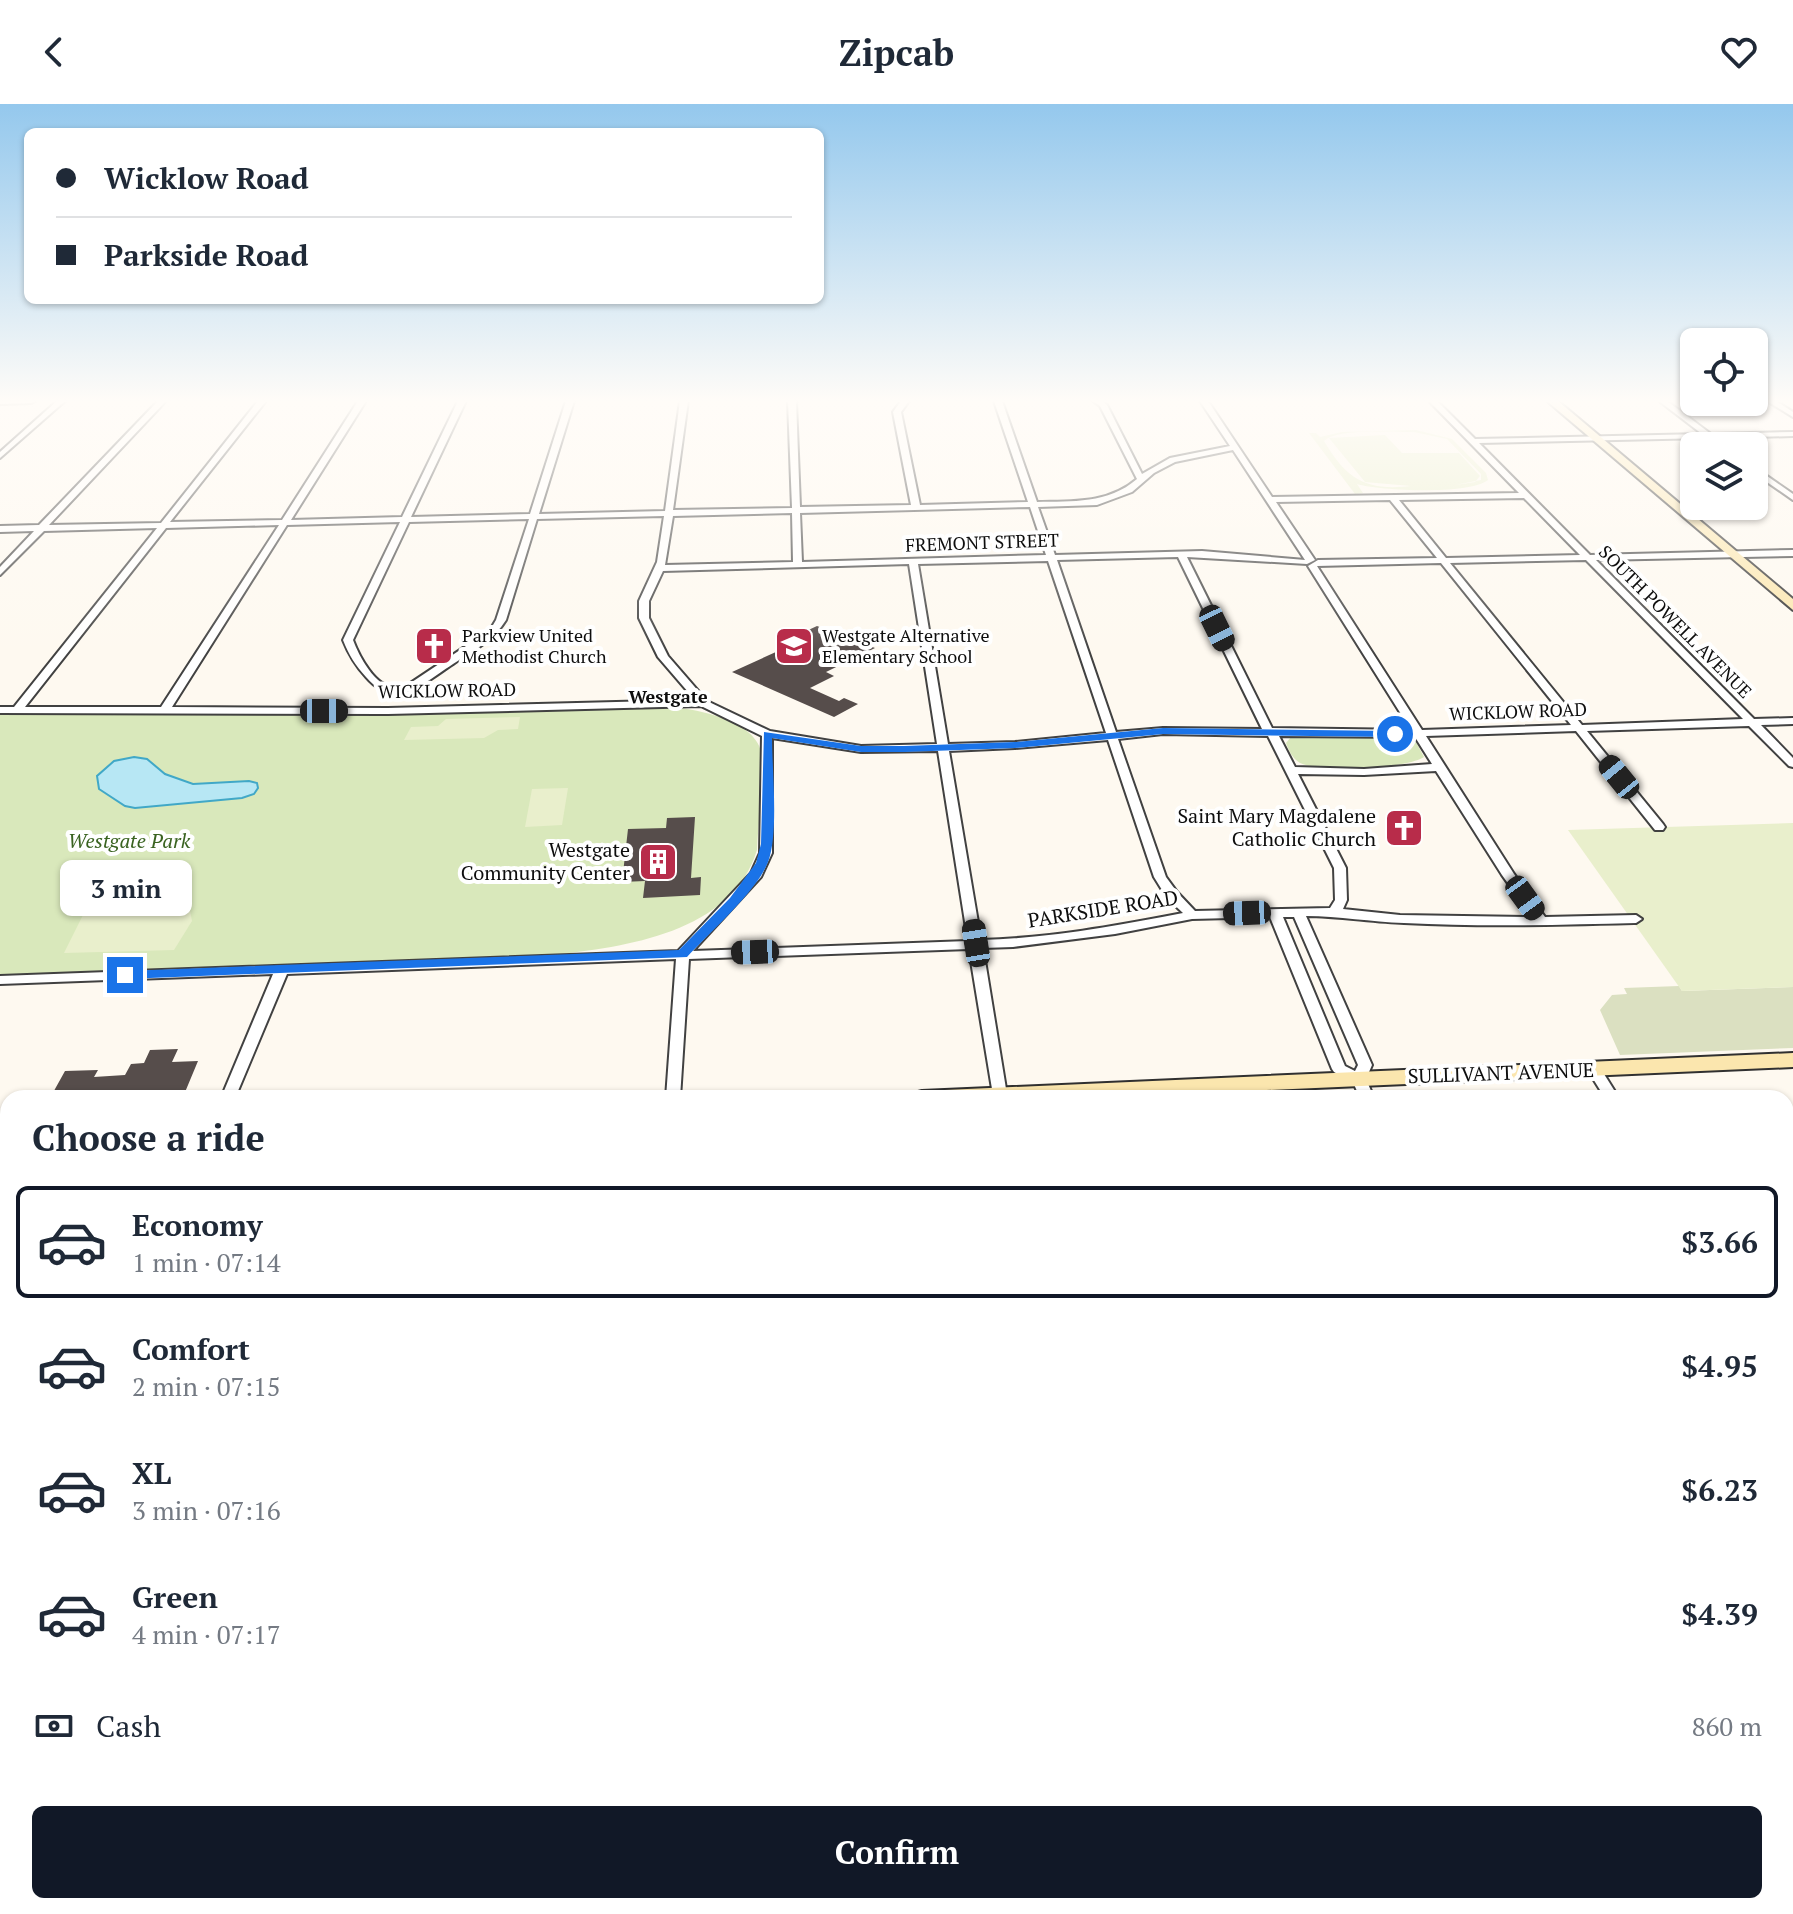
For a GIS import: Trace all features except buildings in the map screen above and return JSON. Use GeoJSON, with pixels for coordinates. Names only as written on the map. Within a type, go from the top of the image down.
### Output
{"type":"FeatureCollection","features":[{"type":"Feature","properties":{"kind":"main road"},"geometry":{"type":"LineString","coordinates":[[1650,485],[1793,606]]}},
{"type":"Feature","properties":{"kind":"main road","name":"SULLIVANT AVENUE"},"geometry":{"type":"LineString","coordinates":[[1315,1090],[1363,1089],[1594,1069],[1793,1060]]}},
{"type":"Feature","properties":{"kind":"street"},"geometry":{"type":"LineString","coordinates":[[0,572],[82,485]]}},
{"type":"Feature","properties":{"kind":"street"},"geometry":{"type":"LineString","coordinates":[[17,710],[195,485]]}},
{"type":"Feature","properties":{"kind":"street"},"geometry":{"type":"LineString","coordinates":[[164,711],[308,485]]}},
{"type":"Feature","properties":{"kind":"street"},"geometry":{"type":"LineString","coordinates":[[420,485],[348,640],[355,659],[380,687],[395,691],[407,689],[427,678],[494,632],[501,620],[543,485]]}},
{"type":"Feature","properties":{"kind":"street"},"geometry":{"type":"LineString","coordinates":[[673,485],[660,568],[644,601],[644,618],[663,657],[703,703]]}},
{"type":"Feature","properties":{"kind":"street"},"geometry":{"type":"LineString","coordinates":[[796,485],[798,564]]}},
{"type":"Feature","properties":{"kind":"street"},"geometry":{"type":"LineString","coordinates":[[912,485],[916,507]]}},
{"type":"Feature","properties":{"kind":"street"},"geometry":{"type":"LineString","coordinates":[[1028,485],[1160,877],[1172,895],[1192,915]]}},
{"type":"Feature","properties":{"kind":"street"},"geometry":{"type":"LineString","coordinates":[[0,529],[1094,503],[1134,485]]}},
{"type":"Feature","properties":{"kind":"street"},"geometry":{"type":"LineString","coordinates":[[1260,485],[1421,733],[1508,875],[1542,922]]}},
{"type":"Feature","properties":{"kind":"street","name":"SOUTH POWELL AVENUE"},"geometry":{"type":"LineString","coordinates":[[1517,485],[1793,764]]}},
{"type":"Feature","properties":{"kind":"street"},"geometry":{"type":"LineString","coordinates":[[1776,485],[1793,498]]}},
{"type":"Feature","properties":{"kind":"street"},"geometry":{"type":"LineString","coordinates":[[1270,500],[1526,495]]}},
{"type":"Feature","properties":{"kind":"street"},"geometry":{"type":"LineString","coordinates":[[1393,498],[1659,827]]}},
{"type":"Feature","properties":{"kind":"street","name":"FREMONT STREET"},"geometry":{"type":"LineString","coordinates":[[660,568],[1181,554],[1241,555],[1311,563],[1793,553]]}},
{"type":"Feature","properties":{"kind":"street"},"geometry":{"type":"LineString","coordinates":[[1181,554],[1340,868],[1341,900],[1335,912]]}},
{"type":"Feature","properties":{"kind":"street"},"geometry":{"type":"LineString","coordinates":[[913,561],[999,1090]]}},
{"type":"Feature","properties":{"kind":"street"},"geometry":{"type":"LineString","coordinates":[[388,711],[395,691]]}},
{"type":"Feature","properties":{"kind":"street","name":"WICKLOW ROAD"},"geometry":{"type":"LineString","coordinates":[[0,710],[388,711],[703,703],[767,734],[861,749],[1015,745],[1163,731],[1421,733],[1793,721]]}},
{"type":"Feature","properties":{"kind":"street"},"geometry":{"type":"LineString","coordinates":[[674,1090],[683,954],[734,900],[762,864],[767,844],[767,734]]}},
{"type":"Feature","properties":{"kind":"street"},"geometry":{"type":"LineString","coordinates":[[1290,770],[1364,772],[1441,767]]}},
{"type":"Feature","properties":{"kind":"street"},"geometry":{"type":"LineString","coordinates":[[1274,912],[1339,1069],[1363,1089]]}},
{"type":"Feature","properties":{"kind":"street"},"geometry":{"type":"LineString","coordinates":[[1298,912],[1365,1065],[1363,1089]]}},
{"type":"Feature","properties":{"kind":"street","name":"PARKSIDE ROAD"},"geometry":{"type":"LineString","coordinates":[[0,980],[976,943],[1069,937],[1192,915],[1335,912],[1400,919],[1542,922],[1636,919]]}},
{"type":"Feature","properties":{"kind":"street"},"geometry":{"type":"LineString","coordinates":[[231,1090],[282,969]]}},
{"type":"Feature","properties":{"kind":"street"},"geometry":{"type":"LineString","coordinates":[[1594,1069],[1607,1090]]}},
{"type":"Feature","properties":{"kind":"green space"},"geometry":{"type":"Polygon","coordinates":[[[1349,485],[1358,485],[1363,493],[1355,494],[1349,485]]]}},
{"type":"Feature","properties":{"kind":"green space"},"geometry":{"type":"Polygon","coordinates":[[[1366,485],[1476,485],[1445,490],[1404,490],[1366,485]]]}},
{"type":"Feature","properties":{"kind":"green space","name":"Westgate Park"},"geometry":{"type":"Polygon","coordinates":[[[661,706],[689,709],[736,724],[749,732],[758,743],[763,767],[757,850],[744,878],[725,900],[700,918],[672,931],[611,947],[552,955],[0,975],[0,713],[661,706]]]}},
{"type":"Feature","properties":{"kind":"green space"},"geometry":{"type":"Polygon","coordinates":[[[520,717],[518,729],[498,730],[484,738],[404,740],[411,727],[438,726],[446,719],[520,717]]]}},
{"type":"Feature","properties":{"kind":"green space"},"geometry":{"type":"Polygon","coordinates":[[[1402,736],[1416,742],[1424,757],[1382,767],[1343,769],[1310,766],[1295,759],[1286,743],[1291,737],[1402,736]]]}},
{"type":"Feature","properties":{"kind":"green space"},"geometry":{"type":"Polygon","coordinates":[[[568,788],[562,825],[525,827],[532,789],[568,788]]]}},
{"type":"Feature","properties":{"kind":"green space"},"geometry":{"type":"Polygon","coordinates":[[[1793,823],[1793,987],[1682,991],[1568,830],[1793,823]]]}},
{"type":"Feature","properties":{"kind":"green space"},"geometry":{"type":"Polygon","coordinates":[[[95,891],[165,896],[190,910],[192,921],[174,950],[64,953],[95,891]]]}},
{"type":"Feature","properties":{"kind":"green space"},"geometry":{"type":"Polygon","coordinates":[[[1679,986],[1682,991],[1793,987],[1793,1048],[1620,1055],[1600,1010],[1612,995],[1627,994],[1624,988],[1679,986]]]}},
{"type":"Feature","properties":{"kind":"water"},"geometry":{"type":"Polygon","coordinates":[[[134,757],[147,759],[165,774],[193,784],[249,781],[257,783],[258,788],[254,794],[242,798],[135,808],[125,806],[99,789],[97,776],[114,761],[134,757]]]}},
{"type":"Feature","properties":{"kind":"place","name":"Parkview United Methodist Church"},"geometry":{"type":"Point","coordinates":[434,646]}},
{"type":"Feature","properties":{"kind":"place","name":"Westgate Alternative Elementary School"},"geometry":{"type":"Point","coordinates":[794,646]}},
{"type":"Feature","properties":{"kind":"place","name":"Saint Mary Magdalene Catholic Church"},"geometry":{"type":"Point","coordinates":[1404,828]}},
{"type":"Feature","properties":{"kind":"place","name":"Westgate Community Center"},"geometry":{"type":"Point","coordinates":[658,862]}},
{"type":"Feature","properties":{"kind":"district","name":"Westgate"},"geometry":{"type":"Point","coordinates":[668,697]}},
{"type":"Feature","properties":{"kind":"route"},"geometry":{"type":"LineString","coordinates":[[125,975],[683,954],[757,874],[762,864],[767,844],[767,734],[861,749],[904,749],[987,747],[1163,731],[1395,734]]}}]}
